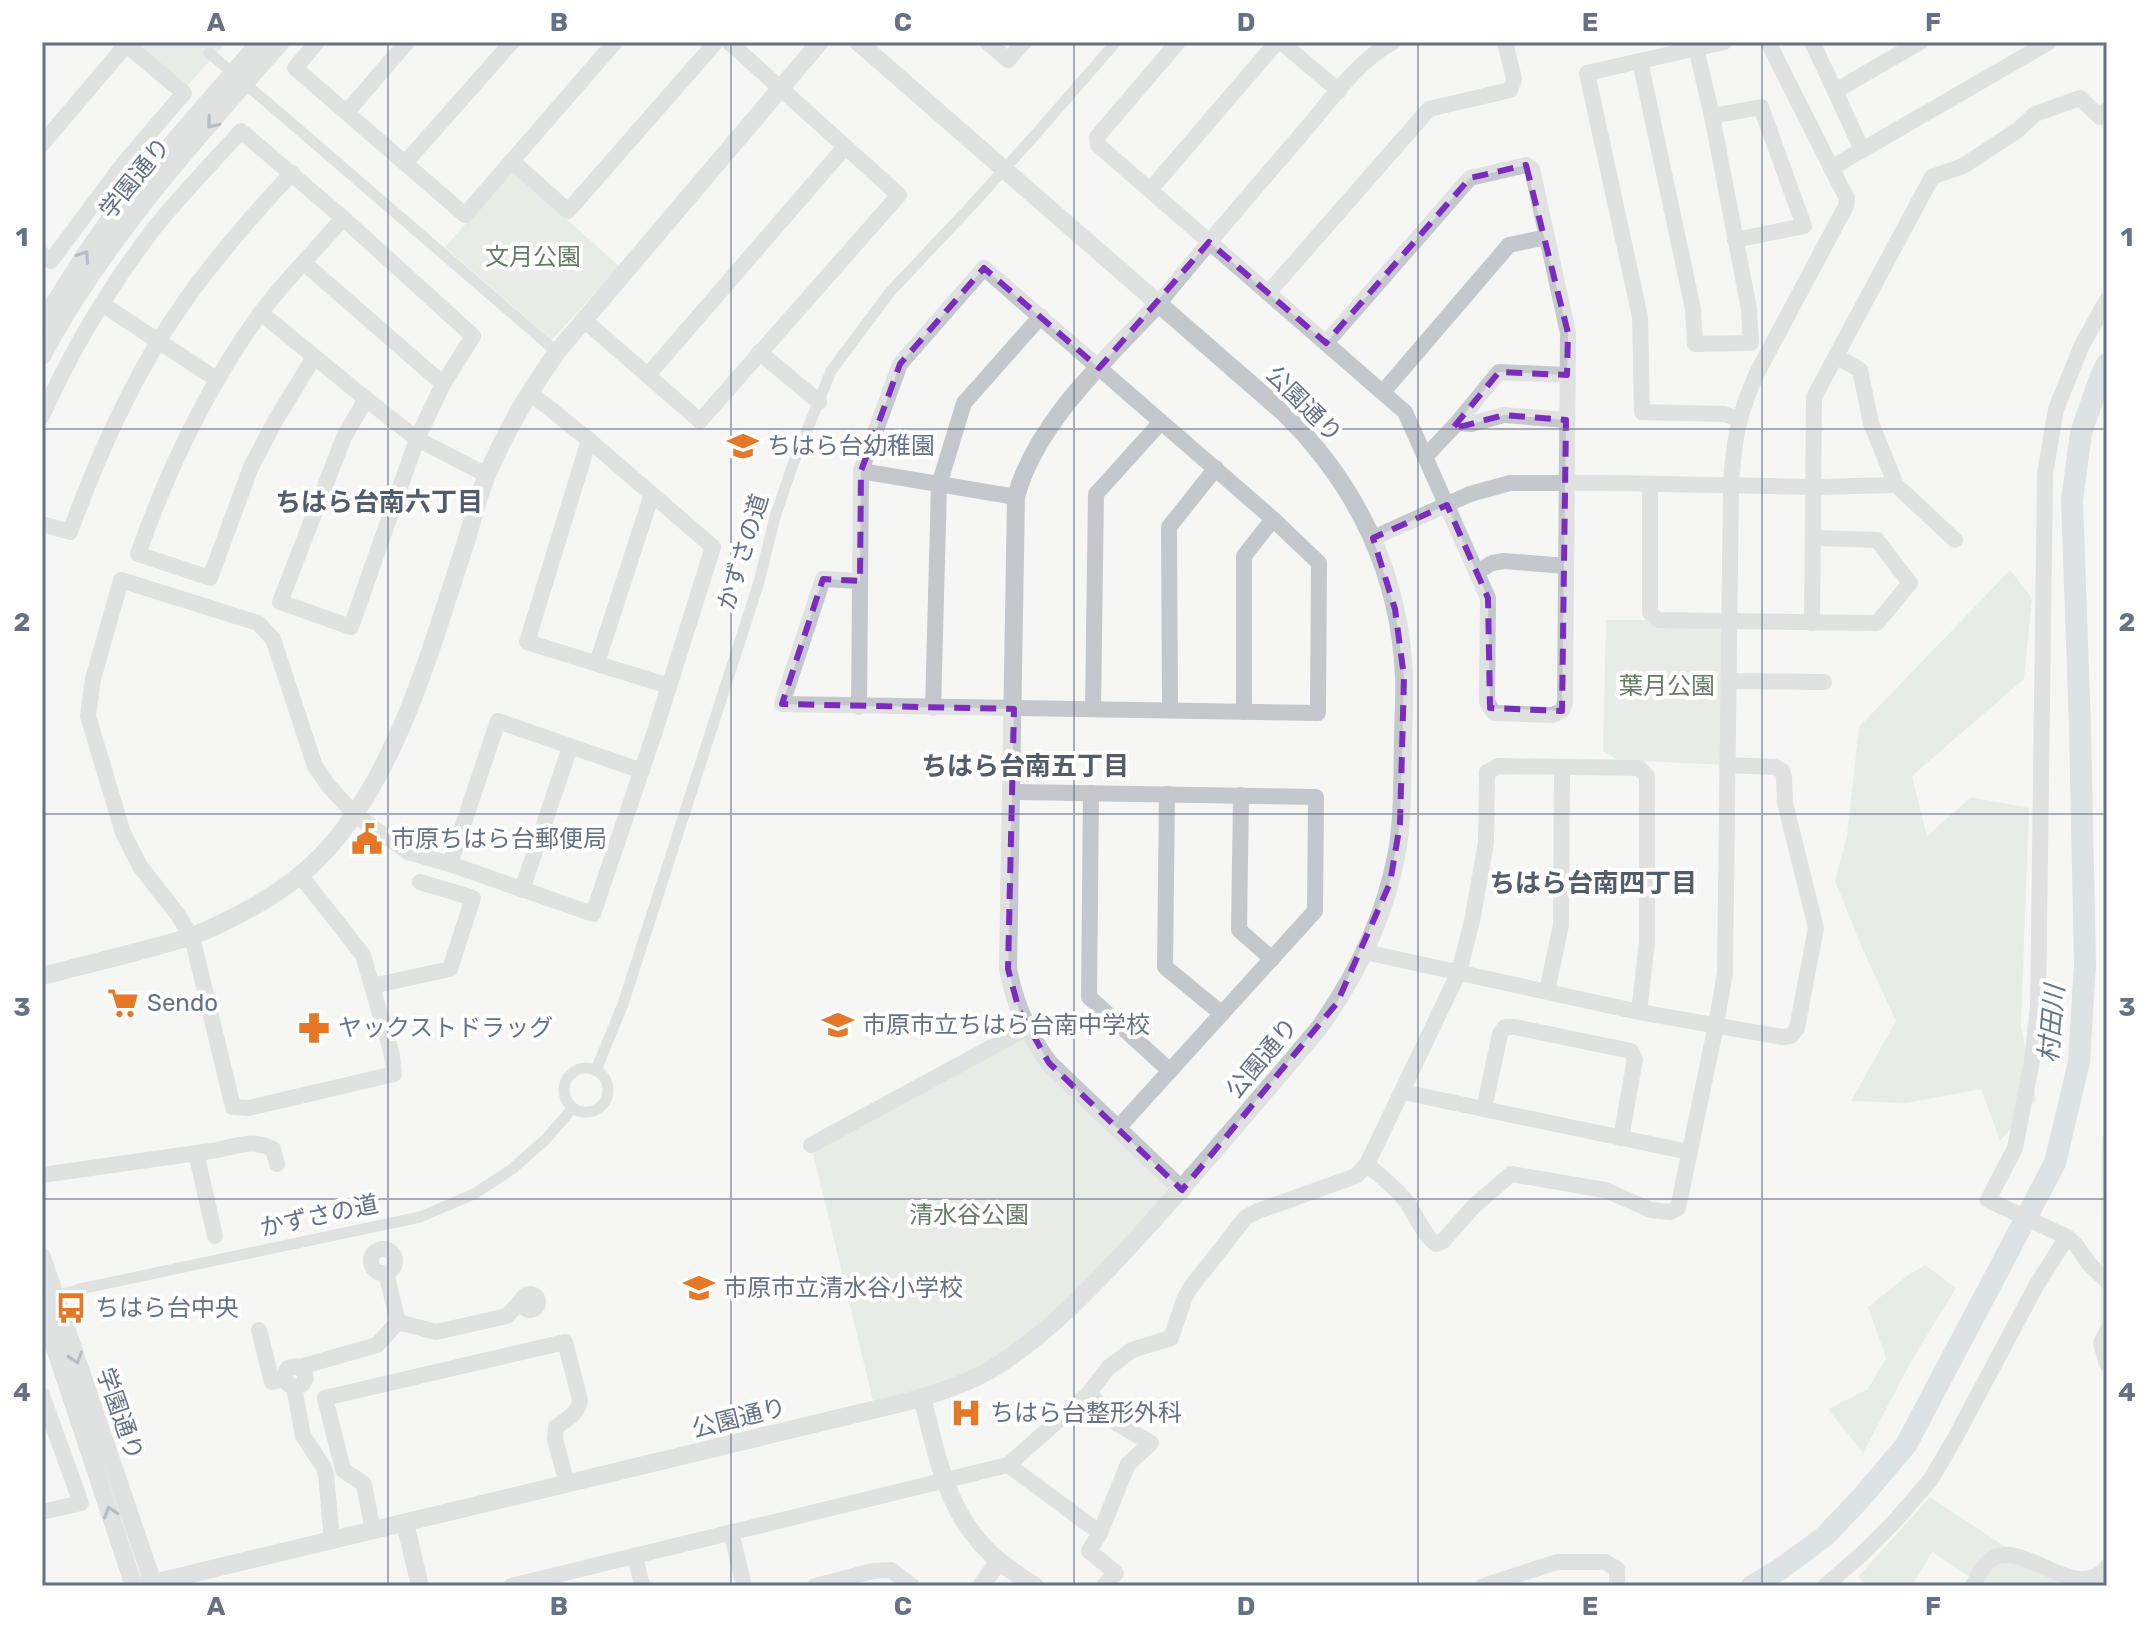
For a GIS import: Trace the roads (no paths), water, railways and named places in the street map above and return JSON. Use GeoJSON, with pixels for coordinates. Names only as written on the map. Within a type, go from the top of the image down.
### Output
{"type":"FeatureCollection","features":[{"type":"Feature","properties":{"kind":"street","name":"学園通り"},"geometry":{"type":"LineString","coordinates":[[42,322],[124,199],[260,42]]}},
{"type":"Feature","properties":{"kind":"street","name":"学園通り"},"geometry":{"type":"LineString","coordinates":[[42,356],[103,257],[131,219],[281,42]]}},
{"type":"Feature","properties":{"kind":"street"},"geometry":{"type":"LineString","coordinates":[[317,42],[295,68],[465,215],[615,42]]}},
{"type":"Feature","properties":{"kind":"street"},"geometry":{"type":"LineString","coordinates":[[347,112],[407,42]]}},
{"type":"Feature","properties":{"kind":"street"},"geometry":{"type":"LineString","coordinates":[[405,163],[512,42]]}},
{"type":"Feature","properties":{"kind":"street"},"geometry":{"type":"LineString","coordinates":[[512,161],[568,211],[716,42]]}},
{"type":"Feature","properties":{"kind":"street"},"geometry":{"type":"LineString","coordinates":[[584,320],[700,421],[899,195],[729,42]]}},
{"type":"Feature","properties":{"kind":"street"},"geometry":{"type":"LineString","coordinates":[[42,976],[192,937],[223,923],[300,875],[343,830],[390,755],[428,655],[487,475],[529,392],[557,352],[820,42]]}},
{"type":"Feature","properties":{"kind":"street","name":"公園通り"},"geometry":{"type":"LineString","coordinates":[[146,1585],[922,1397],[953,1388],[987,1372],[1022,1349],[1094,1285],[1182,1190],[1319,1028],[1337,1003],[1365,952],[1381,915],[1397,851],[1402,791],[1404,677],[1401,639],[1387,579],[1359,509],[1322,453],[1304,432],[858,42]]}},
{"type":"Feature","properties":{"kind":"street"},"geometry":{"type":"LineString","coordinates":[[987,42],[1008,60],[1024,42]]}},
{"type":"Feature","properties":{"kind":"street","name":"かずさの道"},"geometry":{"type":"LineString","coordinates":[[596,1070],[623,1004],[759,582],[788,480],[831,371],[890,292],[972,205],[1116,42]]}},
{"type":"Feature","properties":{"kind":"street"},"geometry":{"type":"LineString","coordinates":[[1178,42],[1097,137],[1098,145],[1405,412],[1488,598],[1487,702],[1490,708],[1494,713],[1552,715],[1562,711],[1565,702],[1568,333],[1532,169],[1526,165],[1470,178],[1326,343]]}},
{"type":"Feature","properties":{"kind":"street"},"geometry":{"type":"LineString","coordinates":[[1150,190],[1279,42],[1339,91]]}},
{"type":"Feature","properties":{"kind":"street"},"geometry":{"type":"LineString","coordinates":[[1182,1190],[1037,1048],[1019,1010],[1008,969],[1016,497],[1022,475],[1043,434],[1339,91],[1371,57],[1393,42]]}},
{"type":"Feature","properties":{"kind":"street"},"geometry":{"type":"LineString","coordinates":[[1268,293],[1429,109],[1510,90],[1514,79],[1505,42]]}},
{"type":"Feature","properties":{"kind":"street"},"geometry":{"type":"LineString","coordinates":[[1724,42],[1587,73],[1640,317],[1642,412],[1724,414],[1739,419]]}},
{"type":"Feature","properties":{"kind":"street"},"geometry":{"type":"LineString","coordinates":[[1367,1164],[1403,1197],[1428,1238],[1436,1244],[1443,1241],[1473,1207],[1511,1174],[1605,1190],[1651,1210],[1670,1212],[1678,1208],[1725,973],[1733,452],[1739,419],[1757,373],[1846,206],[1847,198],[1770,46],[1787,42]]}},
{"type":"Feature","properties":{"kind":"street"},"geometry":{"type":"LineString","coordinates":[[1812,42],[1862,150]]}},
{"type":"Feature","properties":{"kind":"street"},"geometry":{"type":"LineString","coordinates":[[1835,91],[1920,42]]}},
{"type":"Feature","properties":{"kind":"street"},"geometry":{"type":"LineString","coordinates":[[1831,168],[2049,42]]}},
{"type":"Feature","properties":{"kind":"street"},"geometry":{"type":"LineString","coordinates":[[42,144],[125,43],[184,93],[124,163],[51,261],[42,254]]}},
{"type":"Feature","properties":{"kind":"street"},"geometry":{"type":"LineString","coordinates":[[1640,61],[1693,309],[1695,344],[1751,343],[1749,309],[1696,48]]}},
{"type":"Feature","properties":{"kind":"street"},"geometry":{"type":"LineString","coordinates":[[209,53],[557,352]]}},
{"type":"Feature","properties":{"kind":"street"},"geometry":{"type":"LineString","coordinates":[[1812,623],[1814,397],[1932,177],[1963,166],[2018,130],[2035,114],[2080,98],[2100,117],[2107,110]]}},
{"type":"Feature","properties":{"kind":"street"},"geometry":{"type":"LineString","coordinates":[[1712,116],[1761,107],[1804,226],[1735,240]]}},
{"type":"Feature","properties":{"kind":"street"},"geometry":{"type":"LineString","coordinates":[[42,416],[81,338],[102,304],[156,227],[241,131],[473,336],[443,384],[417,439],[351,627],[280,602],[344,437],[366,399]]}},
{"type":"Feature","properties":{"kind":"street"},"geometry":{"type":"LineString","coordinates":[[648,375],[845,147]]}},
{"type":"Feature","properties":{"kind":"street"},"geometry":{"type":"LineString","coordinates":[[42,524],[70,532],[115,422],[158,341],[225,249],[292,173]]}},
{"type":"Feature","properties":{"kind":"street"},"geometry":{"type":"LineString","coordinates":[[314,357],[251,467],[210,578],[138,554],[158,499],[216,379],[261,313],[343,218]]}},
{"type":"Feature","properties":{"kind":"street"},"geometry":{"type":"LineString","coordinates":[[1383,392],[1509,245],[1547,237]]}},
{"type":"Feature","properties":{"kind":"street"},"geometry":{"type":"LineString","coordinates":[[304,263],[443,384]]}},
{"type":"Feature","properties":{"kind":"street"},"geometry":{"type":"LineString","coordinates":[[859,707],[861,471],[900,364],[984,268],[1216,468],[1319,563],[1318,713],[859,707],[782,704],[823,579],[860,581]]}},
{"type":"Feature","properties":{"kind":"street"},"geometry":{"type":"LineString","coordinates":[[2107,300],[2082,345],[2056,409],[2045,474],[2038,1007],[2032,1061],[2015,1148],[1988,1200],[2067,1237],[2107,1281]]}},
{"type":"Feature","properties":{"kind":"street"},"geometry":{"type":"LineString","coordinates":[[102,304],[216,379]]}},
{"type":"Feature","properties":{"kind":"street"},"geometry":{"type":"LineString","coordinates":[[261,313],[417,439],[487,475]]}},
{"type":"Feature","properties":{"kind":"street"},"geometry":{"type":"LineString","coordinates":[[933,708],[939,485],[964,403],[1041,316]]}},
{"type":"Feature","properties":{"kind":"street"},"geometry":{"type":"LineString","coordinates":[[759,352],[819,402]]}},
{"type":"Feature","properties":{"kind":"street"},"geometry":{"type":"LineString","coordinates":[[1836,356],[1860,370],[1871,423],[1896,485],[1955,540]]}},
{"type":"Feature","properties":{"kind":"street"},"geometry":{"type":"LineString","coordinates":[[1425,457],[1499,372],[1567,375]]}},
{"type":"Feature","properties":{"kind":"street"},"geometry":{"type":"LineString","coordinates":[[300,875],[363,955],[392,1055],[394,1074],[249,1108],[233,1107],[192,937],[140,866],[123,833],[88,716],[93,679],[121,580],[258,623],[273,639],[315,766],[354,814],[408,852],[593,914],[713,547],[529,392]]}},
{"type":"Feature","properties":{"kind":"street"},"geometry":{"type":"LineString","coordinates":[[1457,423],[1471,424],[1504,415],[1566,420]]}},
{"type":"Feature","properties":{"kind":"street"},"geometry":{"type":"LineString","coordinates":[[1093,709],[1096,494],[1161,422]]}},
{"type":"Feature","properties":{"kind":"street"},"geometry":{"type":"LineString","coordinates":[[589,440],[527,642],[669,686]]}},
{"type":"Feature","properties":{"kind":"street"},"geometry":{"type":"LineString","coordinates":[[1170,710],[1169,527],[1216,468]]}},
{"type":"Feature","properties":{"kind":"street"},"geometry":{"type":"LineString","coordinates":[[861,471],[1016,497]]}},
{"type":"Feature","properties":{"kind":"street"},"geometry":{"type":"LineString","coordinates":[[1373,538],[1470,494],[1510,483],[1814,487],[1896,485]]}},
{"type":"Feature","properties":{"kind":"street"},"geometry":{"type":"LineString","coordinates":[[1650,484],[1650,613],[1658,620],[1877,623],[1910,583],[1877,540],[1814,538]]}},
{"type":"Feature","properties":{"kind":"street"},"geometry":{"type":"LineString","coordinates":[[597,663],[652,494]]}},
{"type":"Feature","properties":{"kind":"street"},"geometry":{"type":"LineString","coordinates":[[1244,712],[1244,556],[1273,519]]}},
{"type":"Feature","properties":{"kind":"street"},"geometry":{"type":"LineString","coordinates":[[1477,572],[1492,563],[1504,561],[1566,566]]}},
{"type":"Feature","properties":{"kind":"street"},"geometry":{"type":"LineString","coordinates":[[1728,681],[1824,682]]}},
{"type":"Feature","properties":{"kind":"street"},"geometry":{"type":"LineString","coordinates":[[450,864],[498,721],[642,771]]}},
{"type":"Feature","properties":{"kind":"street"},"geometry":{"type":"LineString","coordinates":[[522,890],[570,747]]}},
{"type":"Feature","properties":{"kind":"street"},"geometry":{"type":"LineString","coordinates":[[1365,952],[1639,1012],[1791,1036],[1797,1028],[1816,928],[1785,803],[1784,777],[1782,771],[1775,767],[1727,765]]}},
{"type":"Feature","properties":{"kind":"street"},"geometry":{"type":"LineString","coordinates":[[511,1586],[1008,1465],[1089,1393],[1108,1368],[1132,1350],[1171,1338],[1191,1287],[1246,1217],[1356,1176],[1367,1164],[1459,972],[1486,843],[1487,772],[1499,766],[1639,768],[1647,776],[1647,942],[1639,1012]]}},
{"type":"Feature","properties":{"kind":"street"},"geometry":{"type":"LineString","coordinates":[[1547,991],[1561,925],[1562,767]]}},
{"type":"Feature","properties":{"kind":"street"},"geometry":{"type":"LineString","coordinates":[[1013,792],[1316,797],[1315,911],[1118,1128]]}},
{"type":"Feature","properties":{"kind":"street"},"geometry":{"type":"LineString","coordinates":[[1091,793],[1089,997],[1170,1071]]}},
{"type":"Feature","properties":{"kind":"street"},"geometry":{"type":"LineString","coordinates":[[1167,794],[1165,967],[1222,1014]]}},
{"type":"Feature","properties":{"kind":"street"},"geometry":{"type":"LineString","coordinates":[[1241,795],[1239,930],[1272,959]]}},
{"type":"Feature","properties":{"kind":"street"},"geometry":{"type":"LineString","coordinates":[[372,986],[450,969],[473,898],[420,882]]}},
{"type":"Feature","properties":{"kind":"street"},"geometry":{"type":"LineString","coordinates":[[1484,1109],[1500,1034],[1505,1027],[1631,1051],[1635,1059],[1621,1138]]}},
{"type":"Feature","properties":{"kind":"street"},"geometry":{"type":"LineString","coordinates":[[811,1145],[1027,1028]]}},
{"type":"Feature","properties":{"kind":"street"},"geometry":{"type":"LineString","coordinates":[[579,1068],[596,1070],[608,1083],[606,1100],[593,1111],[573,1108],[564,1097],[566,1080],[579,1068]]}},
{"type":"Feature","properties":{"kind":"street"},"geometry":{"type":"LineString","coordinates":[[1403,1092],[1689,1152]]}},
{"type":"Feature","properties":{"kind":"street","name":"かずさの道"},"geometry":{"type":"LineString","coordinates":[[42,1301],[80,1289],[420,1217],[474,1194],[512,1169],[545,1140],[573,1108]]}},
{"type":"Feature","properties":{"kind":"street"},"geometry":{"type":"LineString","coordinates":[[42,1175],[245,1143],[262,1143],[273,1149],[277,1164]]}},
{"type":"Feature","properties":{"kind":"street"},"geometry":{"type":"LineString","coordinates":[[196,1153],[215,1236]]}},
{"type":"Feature","properties":{"kind":"street"},"geometry":{"type":"LineString","coordinates":[[1825,1586],[1874,1542],[1931,1479],[2036,1286],[2067,1237]]}},
{"type":"Feature","properties":{"kind":"street","name":"学園通り"},"geometry":{"type":"LineString","coordinates":[[42,1257],[146,1585]]}},
{"type":"Feature","properties":{"kind":"street"},"geometry":{"type":"LineString","coordinates":[[386,1273],[398,1322]]}},
{"type":"Feature","properties":{"kind":"street"},"geometry":{"type":"LineString","coordinates":[[398,1322],[436,1332],[507,1316],[521,1301]]}},
{"type":"Feature","properties":{"kind":"street","name":"学園通り"},"geometry":{"type":"LineString","coordinates":[[42,1309],[146,1585]]}},
{"type":"Feature","properties":{"kind":"street"},"geometry":{"type":"LineString","coordinates":[[259,1330],[272,1382],[302,1385],[306,1378],[300,1367],[377,1345],[398,1322]]}},
{"type":"Feature","properties":{"kind":"street"},"geometry":{"type":"LineString","coordinates":[[2107,1331],[2101,1343],[2107,1364]]}},
{"type":"Feature","properties":{"kind":"street"},"geometry":{"type":"LineString","coordinates":[[373,1531],[364,1484],[343,1470],[325,1398],[565,1342],[580,1400],[572,1415],[556,1427],[555,1439],[567,1484]]}},
{"type":"Feature","properties":{"kind":"street"},"geometry":{"type":"LineString","coordinates":[[289,1383],[303,1436],[326,1474],[332,1541]]}},
{"type":"Feature","properties":{"kind":"street"},"geometry":{"type":"LineString","coordinates":[[1089,1393],[1116,1423],[1151,1443],[1128,1464],[1100,1533],[1089,1551],[1116,1573],[1104,1586]]}},
{"type":"Feature","properties":{"kind":"street"},"geometry":{"type":"LineString","coordinates":[[42,1395],[48,1431],[81,1503],[42,1512]]}},
{"type":"Feature","properties":{"kind":"street"},"geometry":{"type":"LineString","coordinates":[[922,1397],[943,1480],[953,1503],[969,1529],[999,1561],[1035,1586]]}},
{"type":"Feature","properties":{"kind":"street"},"geometry":{"type":"LineString","coordinates":[[1008,1465],[1100,1533]]}},
{"type":"Feature","properties":{"kind":"street"},"geometry":{"type":"LineString","coordinates":[[405,1523],[420,1586]]}},
{"type":"Feature","properties":{"kind":"street"},"geometry":{"type":"LineString","coordinates":[[731,1532],[744,1586]]}},
{"type":"Feature","properties":{"kind":"street"},"geometry":{"type":"LineString","coordinates":[[635,1555],[642,1586]]}},
{"type":"Feature","properties":{"kind":"street"},"geometry":{"type":"LineString","coordinates":[[1973,1586],[1986,1564],[2008,1555],[2068,1578],[2090,1578],[2107,1567]]}},
{"type":"Feature","properties":{"kind":"street"},"geometry":{"type":"LineString","coordinates":[[981,1586],[999,1561]]}},
{"type":"Feature","properties":{"kind":"street"},"geometry":{"type":"LineString","coordinates":[[1483,1586],[1557,1562],[1605,1562],[1617,1569],[1617,1586]]}},
{"type":"Feature","properties":{"kind":"street"},"geometry":{"type":"LineString","coordinates":[[815,1586],[873,1571],[891,1570],[912,1586]]}},
{"type":"Feature","properties":{"kind":"waterway","name":"村田川"},"geometry":{"type":"LineString","coordinates":[[1752,1586],[1824,1537],[1906,1445],[2055,1163],[2079,1062],[2085,964],[2072,500],[2081,433],[2107,364]]}},
{"type":"Feature","properties":{"kind":"place","name":"ちはら台幼稚園"},"geometry":{"type":"Point","coordinates":[743,446]}},
{"type":"Feature","properties":{"kind":"place","name":"市原ちはら台郵便局"},"geometry":{"type":"Point","coordinates":[367,839]}},
{"type":"Feature","properties":{"kind":"place","name":"Sendo"},"geometry":{"type":"Point","coordinates":[123,1003]}},
{"type":"Feature","properties":{"kind":"place","name":"市原市立ちはら台南中学校"},"geometry":{"type":"Point","coordinates":[838,1025]}},
{"type":"Feature","properties":{"kind":"place","name":"ヤックストドラッグ"},"geometry":{"type":"Point","coordinates":[314,1028]}},
{"type":"Feature","properties":{"kind":"place","name":"市原市立清水谷小学校"},"geometry":{"type":"Point","coordinates":[699,1288]}},
{"type":"Feature","properties":{"kind":"place","name":"ちはら台中央"},"geometry":{"type":"Point","coordinates":[71,1308]}},
{"type":"Feature","properties":{"kind":"place","name":"ちはら台整形外科"},"geometry":{"type":"Point","coordinates":[966,1413]}},
{"type":"Feature","properties":{"kind":"district","name":"ちはら台南六丁目"},"geometry":{"type":"Point","coordinates":[379,502]}},
{"type":"Feature","properties":{"kind":"district","name":"ちはら台南五丁目"},"geometry":{"type":"Point","coordinates":[1025,766]}},
{"type":"Feature","properties":{"kind":"district","name":"ちはら台南四丁目"},"geometry":{"type":"Point","coordinates":[1593,883]}},
{"type":"Feature","properties":{"kind":"park label","name":"文月公園"},"geometry":{"type":"Point","coordinates":[533,257]}},
{"type":"Feature","properties":{"kind":"park label","name":"葉月公園"},"geometry":{"type":"Point","coordinates":[1667,686]}},
{"type":"Feature","properties":{"kind":"park label","name":"清水谷公園"},"geometry":{"type":"Point","coordinates":[969,1215]}}]}
